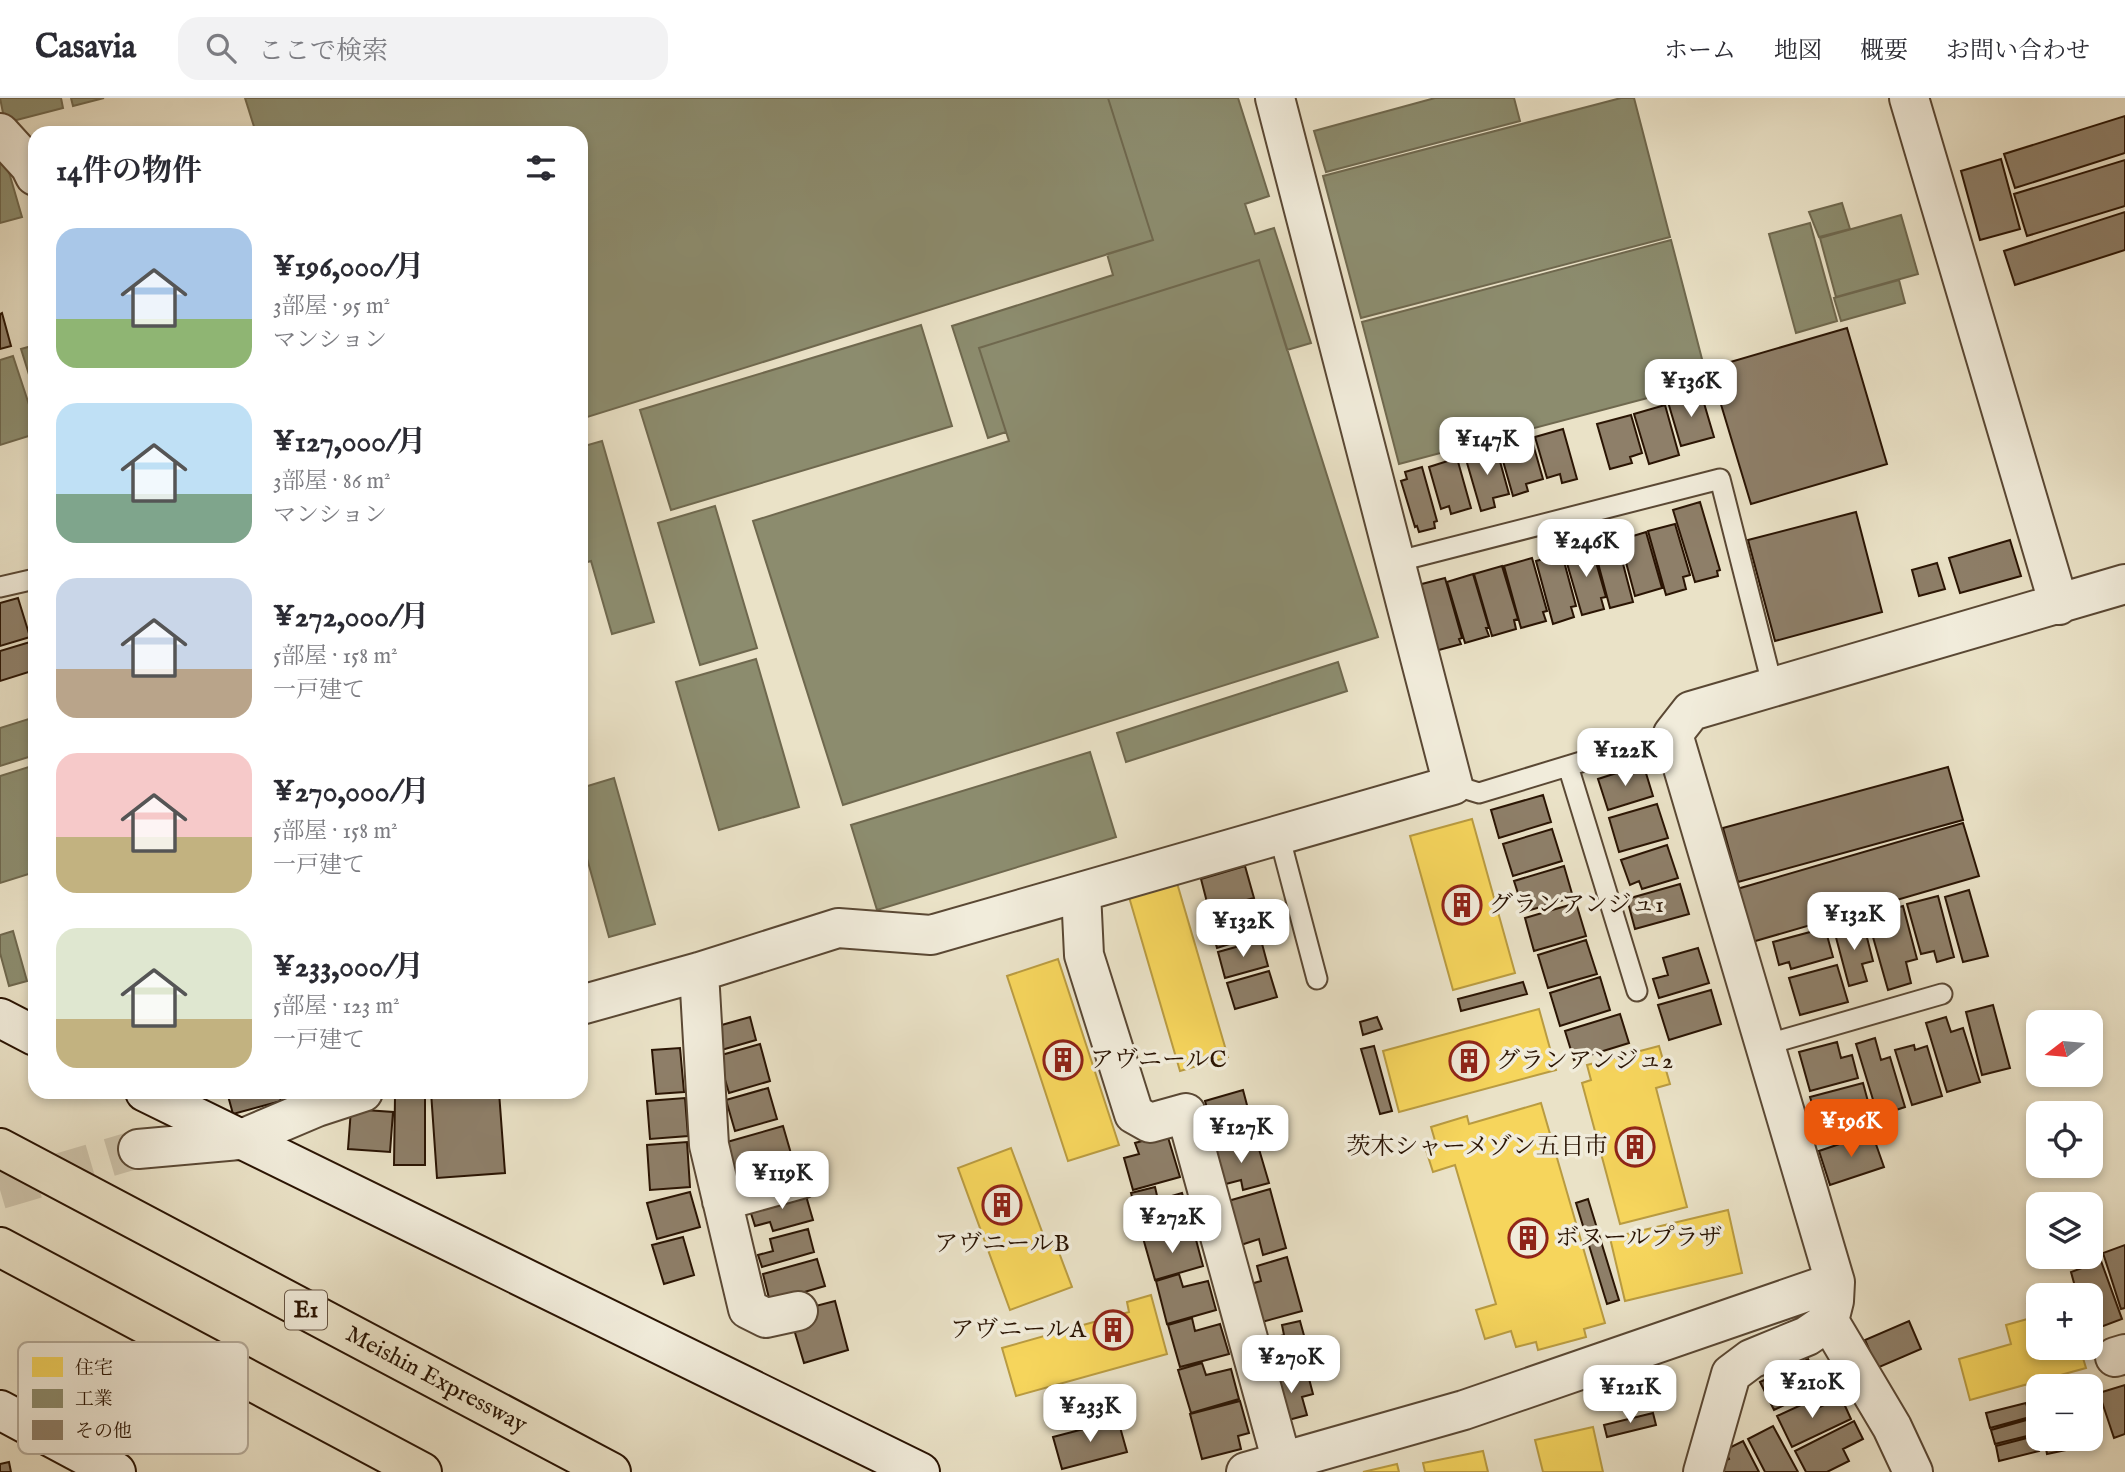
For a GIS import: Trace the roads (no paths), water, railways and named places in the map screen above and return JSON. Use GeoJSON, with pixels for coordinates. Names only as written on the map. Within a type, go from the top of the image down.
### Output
{"type":"FeatureCollection","features":[{"type":"Feature","properties":{"kind":"highway","name":"Meishin Expressway"},"geometry":{"type":"LineString","coordinates":[[0,1148],[611,1472]]}},
{"type":"Feature","properties":{"kind":"highway"},"geometry":{"type":"LineString","coordinates":[[0,1247],[178,1342]]}},
{"type":"Feature","properties":{"kind":"highway"},"geometry":{"type":"LineString","coordinates":[[248,1379],[422,1472]]}},
{"type":"Feature","properties":{"kind":"street"},"geometry":{"type":"LineString","coordinates":[[588,1002],[699,972],[838,928],[931,935],[1453,785],[1275,98]]}},
{"type":"Feature","properties":{"kind":"street"},"geometry":{"type":"LineString","coordinates":[[1909,98],[2059,605]]}},
{"type":"Feature","properties":{"kind":"street"},"geometry":{"type":"LineString","coordinates":[[0,133],[28,164]]}},
{"type":"Feature","properties":{"kind":"street"},"geometry":{"type":"LineString","coordinates":[[1703,1472],[1731,1374],[1751,1359],[1807,1336],[1829,1321],[1835,1282],[1673,734],[1691,711],[2125,584]]}},
{"type":"Feature","properties":{"kind":"street"},"geometry":{"type":"LineString","coordinates":[[1081,891],[1084,955],[1134,1114],[1150,1122],[1186,1113],[1282,1462]]}},
{"type":"Feature","properties":{"kind":"street"},"geometry":{"type":"LineString","coordinates":[[699,972],[709,1145],[748,1309],[766,1318],[798,1311]]}},
{"type":"Feature","properties":{"kind":"street"},"geometry":{"type":"LineString","coordinates":[[0,1018],[28,1032]]}},
{"type":"Feature","properties":{"kind":"street"},"geometry":{"type":"LineString","coordinates":[[159,1099],[920,1472]]}},
{"type":"Feature","properties":{"kind":"street"},"geometry":{"type":"LineString","coordinates":[[138,1149],[239,1140],[315,1099]]}},
{"type":"Feature","properties":{"kind":"street"},"geometry":{"type":"LineString","coordinates":[[722,1201],[801,1180]]}},
{"type":"Feature","properties":{"kind":"street"},"geometry":{"type":"LineString","coordinates":[[1246,1472],[1464,1410],[1835,1282]]}},
{"type":"Feature","properties":{"kind":"street"},"geometry":{"type":"LineString","coordinates":[[1829,1321],[1892,1427],[1913,1472]]}},
{"type":"Feature","properties":{"kind":"street"},"geometry":{"type":"LineString","coordinates":[[0,1410],[18,1420]]}},
{"type":"Feature","properties":{"kind":"street"},"geometry":{"type":"LineString","coordinates":[[82,1454],[116,1472]]}},
{"type":"Feature","properties":{"kind":"lane"},"geometry":{"type":"LineString","coordinates":[[1395,562],[1720,479],[1773,688]]}},
{"type":"Feature","properties":{"kind":"lane"},"geometry":{"type":"LineString","coordinates":[[0,587],[28,581]]}},
{"type":"Feature","properties":{"kind":"lane"},"geometry":{"type":"LineString","coordinates":[[1453,785],[1479,793],[1673,734]]}},
{"type":"Feature","properties":{"kind":"lane"},"geometry":{"type":"LineString","coordinates":[[1568,766],[1637,991]]}},
{"type":"Feature","properties":{"kind":"lane"},"geometry":{"type":"LineString","coordinates":[[1279,835],[1317,979]]}},
{"type":"Feature","properties":{"kind":"lane"},"geometry":{"type":"LineString","coordinates":[[1765,1045],[1942,994]]}},
{"type":"Feature","properties":{"kind":"tunnel"},"geometry":{"type":"LineString","coordinates":[[0,1190],[138,1149]]}},
{"type":"Feature","properties":{"kind":"place","name":"グランアンジュ1"},"geometry":{"type":"Point","coordinates":[1462,905]}},
{"type":"Feature","properties":{"kind":"place","name":"アヴニールC"},"geometry":{"type":"Point","coordinates":[1063,1060]}},
{"type":"Feature","properties":{"kind":"place","name":"グランアンジュ2"},"geometry":{"type":"Point","coordinates":[1469,1061]}},
{"type":"Feature","properties":{"kind":"place","name":"茨木シャーメゾン五日市"},"geometry":{"type":"Point","coordinates":[1635,1147]}},
{"type":"Feature","properties":{"kind":"place","name":"アヴニールB"},"geometry":{"type":"Point","coordinates":[1002,1205]}},
{"type":"Feature","properties":{"kind":"place","name":"ボヌールプラザ"},"geometry":{"type":"Point","coordinates":[1528,1238]}},
{"type":"Feature","properties":{"kind":"place","name":"アヴニールA"},"geometry":{"type":"Point","coordinates":[1113,1330]}}]}
